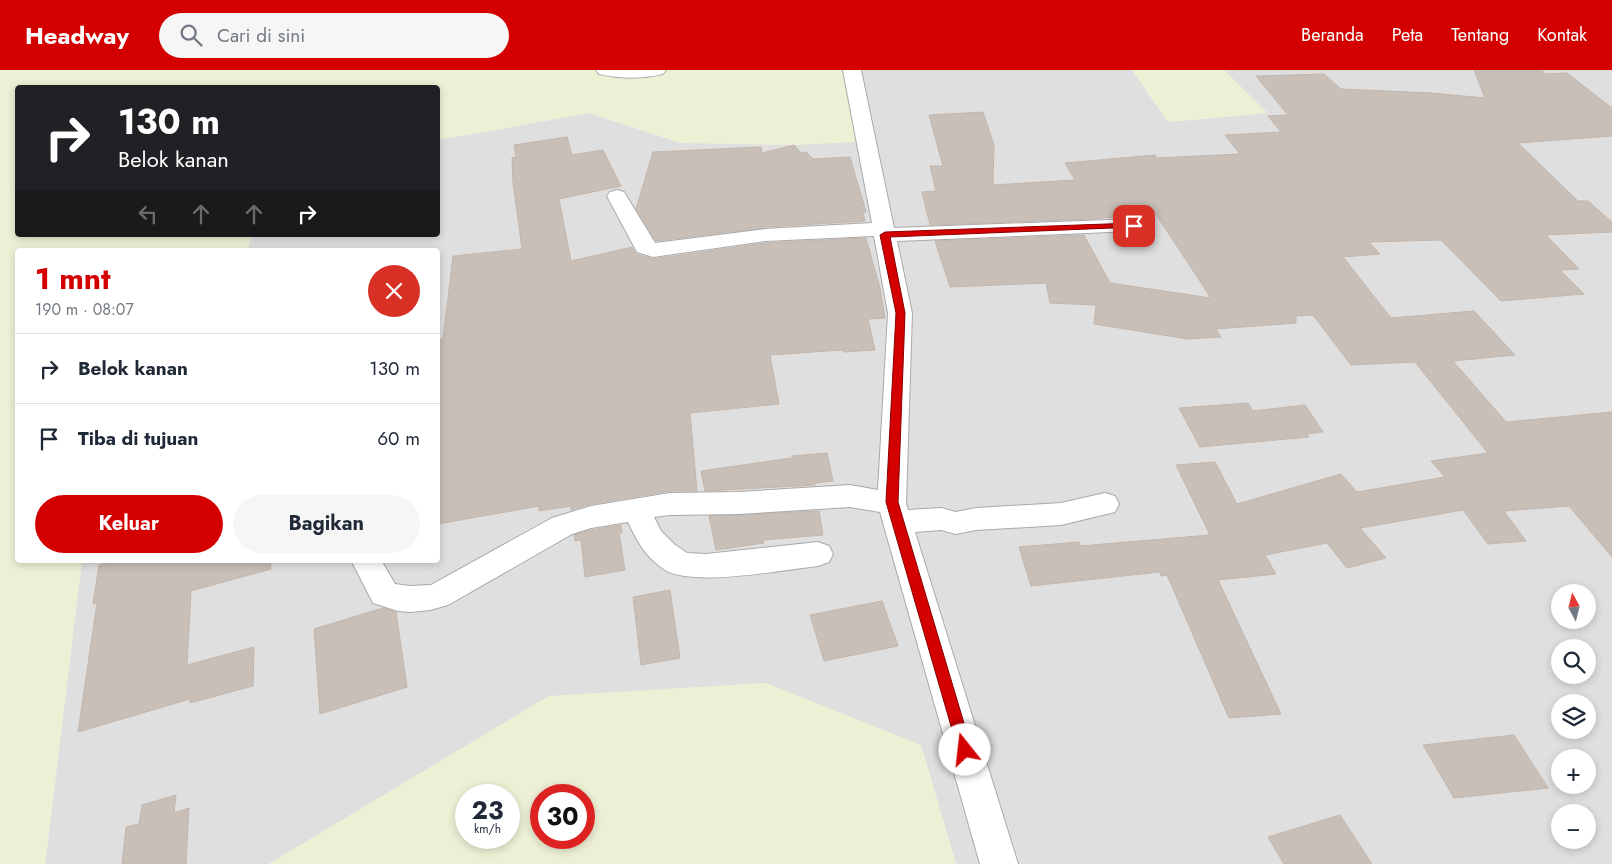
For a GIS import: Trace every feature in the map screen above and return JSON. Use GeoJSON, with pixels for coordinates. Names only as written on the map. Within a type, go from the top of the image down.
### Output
{"type":"FeatureCollection","features":[{"type":"Feature","properties":{"kind":"street"},"geometry":{"type":"LineString","coordinates":[[605,70],[628,74],[657,70]]}},
{"type":"Feature","properties":{"kind":"street"},"geometry":{"type":"LineString","coordinates":[[852,70],[900,313],[899,515],[999,864]]}},
{"type":"Feature","properties":{"kind":"street"},"geometry":{"type":"LineString","coordinates":[[617,196],[645,247],[653,250],[716,244],[765,235],[1134,226]]}},
{"type":"Feature","properties":{"kind":"street"},"geometry":{"type":"LineString","coordinates":[[368,563],[384,594],[398,599],[417,600],[437,596],[562,526],[591,517],[670,504],[739,503],[850,496],[899,515],[941,519],[956,523],[976,519],[1061,514],[1105,504]]}},
{"type":"Feature","properties":{"kind":"street"},"geometry":{"type":"LineString","coordinates":[[636,510],[651,539],[663,552],[686,566],[706,566],[818,554]]}},
{"type":"Feature","properties":{"kind":"shaded area"},"geometry":{"type":"Polygon","coordinates":[[[843,70],[1132,70],[1168,122],[1267,113],[1224,70],[1612,70],[1612,864],[956,864],[921,745],[549,696],[269,864],[45,864],[82,563],[440,563],[440,248],[248,248],[251,237],[440,237],[440,140],[589,113],[681,143],[856,142],[843,70]]]}},
{"type":"Feature","properties":{"kind":"green space"},"geometry":{"type":"Polygon","coordinates":[[[0,70],[843,70],[856,142],[798,145],[681,143],[589,113],[440,140],[440,85],[15,85],[15,237],[251,237],[248,248],[15,248],[15,563],[82,563],[45,864],[0,864],[0,70]]]}},
{"type":"Feature","properties":{"kind":"green space"},"geometry":{"type":"Polygon","coordinates":[[[1132,70],[1224,70],[1268,113],[1168,122],[1132,70]]]}},
{"type":"Feature","properties":{"kind":"green space"},"geometry":{"type":"Polygon","coordinates":[[[766,683],[921,745],[956,864],[269,864],[549,696],[766,683]]]}},
{"type":"Feature","properties":{"kind":"building"},"geometry":{"type":"Polygon","coordinates":[[[1474,70],[1526,70],[1543,71],[1545,74],[1567,73],[1612,108],[1612,136],[1518,143],[1578,201],[1588,201],[1612,222],[1612,232],[1546,235],[1579,269],[1560,270],[1584,294],[1501,301],[1441,240],[1369,242],[1380,254],[1343,257],[1391,318],[1474,311],[1515,355],[1453,361],[1506,422],[1612,412],[1612,557],[1569,506],[1504,511],[1526,541],[1488,544],[1463,510],[1360,528],[1386,558],[1347,568],[1327,543],[1265,555],[1276,574],[1218,580],[1281,714],[1229,718],[1167,575],[1161,576],[1160,572],[1031,586],[1019,547],[1079,542],[1080,546],[1210,535],[1176,465],[1215,462],[1237,504],[1341,474],[1357,492],[1445,477],[1431,461],[1488,453],[1415,362],[1351,365],[1313,315],[1296,316],[1296,323],[1216,329],[1221,337],[1188,339],[1094,324],[1096,305],[1050,303],[1046,283],[950,287],[935,241],[1084,235],[1110,283],[1211,298],[1155,213],[1092,219],[930,225],[922,192],[936,191],[930,166],[943,166],[929,115],[983,112],[994,145],[993,185],[1075,180],[1065,163],[1155,155],[1157,158],[1240,154],[1225,135],[1281,132],[1268,116],[1288,115],[1256,76],[1324,74],[1341,89],[1431,93],[1485,98],[1474,70]]]}},
{"type":"Feature","properties":{"kind":"building"},"geometry":{"type":"Polygon","coordinates":[[[567,137],[572,155],[603,150],[621,186],[559,199],[571,261],[632,247],[636,254],[653,259],[765,243],[866,238],[880,288],[885,318],[868,319],[875,350],[844,352],[843,350],[770,355],[779,404],[690,413],[697,491],[670,491],[591,504],[571,510],[571,506],[539,511],[539,506],[440,524],[440,339],[443,339],[453,256],[522,249],[513,182],[512,158],[516,157],[514,145],[567,137]]]}},
{"type":"Feature","properties":{"kind":"building"},"geometry":{"type":"Polygon","coordinates":[[[794,145],[801,153],[806,152],[813,159],[850,157],[866,212],[863,213],[865,221],[765,227],[656,241],[636,209],[653,152],[761,147],[762,153],[794,145]]]}},
{"type":"Feature","properties":{"kind":"building"},"geometry":{"type":"Polygon","coordinates":[[[1248,403],[1253,411],[1305,405],[1323,432],[1306,434],[1309,437],[1200,447],[1179,408],[1248,403]]]}},
{"type":"Feature","properties":{"kind":"building"},"geometry":{"type":"Polygon","coordinates":[[[827,453],[833,481],[815,483],[815,485],[705,491],[701,471],[792,458],[792,456],[827,453]]]}},
{"type":"Feature","properties":{"kind":"building"},"geometry":{"type":"Polygon","coordinates":[[[819,511],[823,535],[763,540],[764,543],[716,550],[709,516],[819,511]]]}},
{"type":"Feature","properties":{"kind":"building"},"geometry":{"type":"Polygon","coordinates":[[[621,525],[622,533],[619,533],[625,570],[585,577],[581,540],[575,541],[574,535],[621,525]]]}},
{"type":"Feature","properties":{"kind":"building"},"geometry":{"type":"Polygon","coordinates":[[[106,563],[270,563],[271,569],[191,591],[187,665],[254,647],[253,686],[190,703],[190,699],[78,732],[97,603],[93,604],[99,565],[106,563]]]}},
{"type":"Feature","properties":{"kind":"building"},"geometry":{"type":"Polygon","coordinates":[[[670,590],[680,658],[641,665],[633,597],[670,590]]]}},
{"type":"Feature","properties":{"kind":"building"},"geometry":{"type":"Polygon","coordinates":[[[882,601],[898,646],[824,661],[810,615],[882,601]]]}},
{"type":"Feature","properties":{"kind":"building"},"geometry":{"type":"Polygon","coordinates":[[[383,608],[396,612],[407,687],[320,714],[314,629],[383,608]]]}},
{"type":"Feature","properties":{"kind":"building"},"geometry":{"type":"Polygon","coordinates":[[[1514,735],[1548,788],[1454,798],[1423,745],[1514,735]]]}},
{"type":"Feature","properties":{"kind":"building"},"geometry":{"type":"Polygon","coordinates":[[[176,795],[174,813],[189,808],[186,864],[122,864],[126,827],[139,824],[142,805],[176,795]]]}},
{"type":"Feature","properties":{"kind":"building"},"geometry":{"type":"Polygon","coordinates":[[[1340,815],[1372,864],[1284,864],[1268,837],[1340,815]]]}},
{"type":"Feature","properties":{"kind":"route"},"geometry":{"type":"LineString","coordinates":[[965,750],[892,502],[900,313],[885,235],[1134,226]]}}]}
